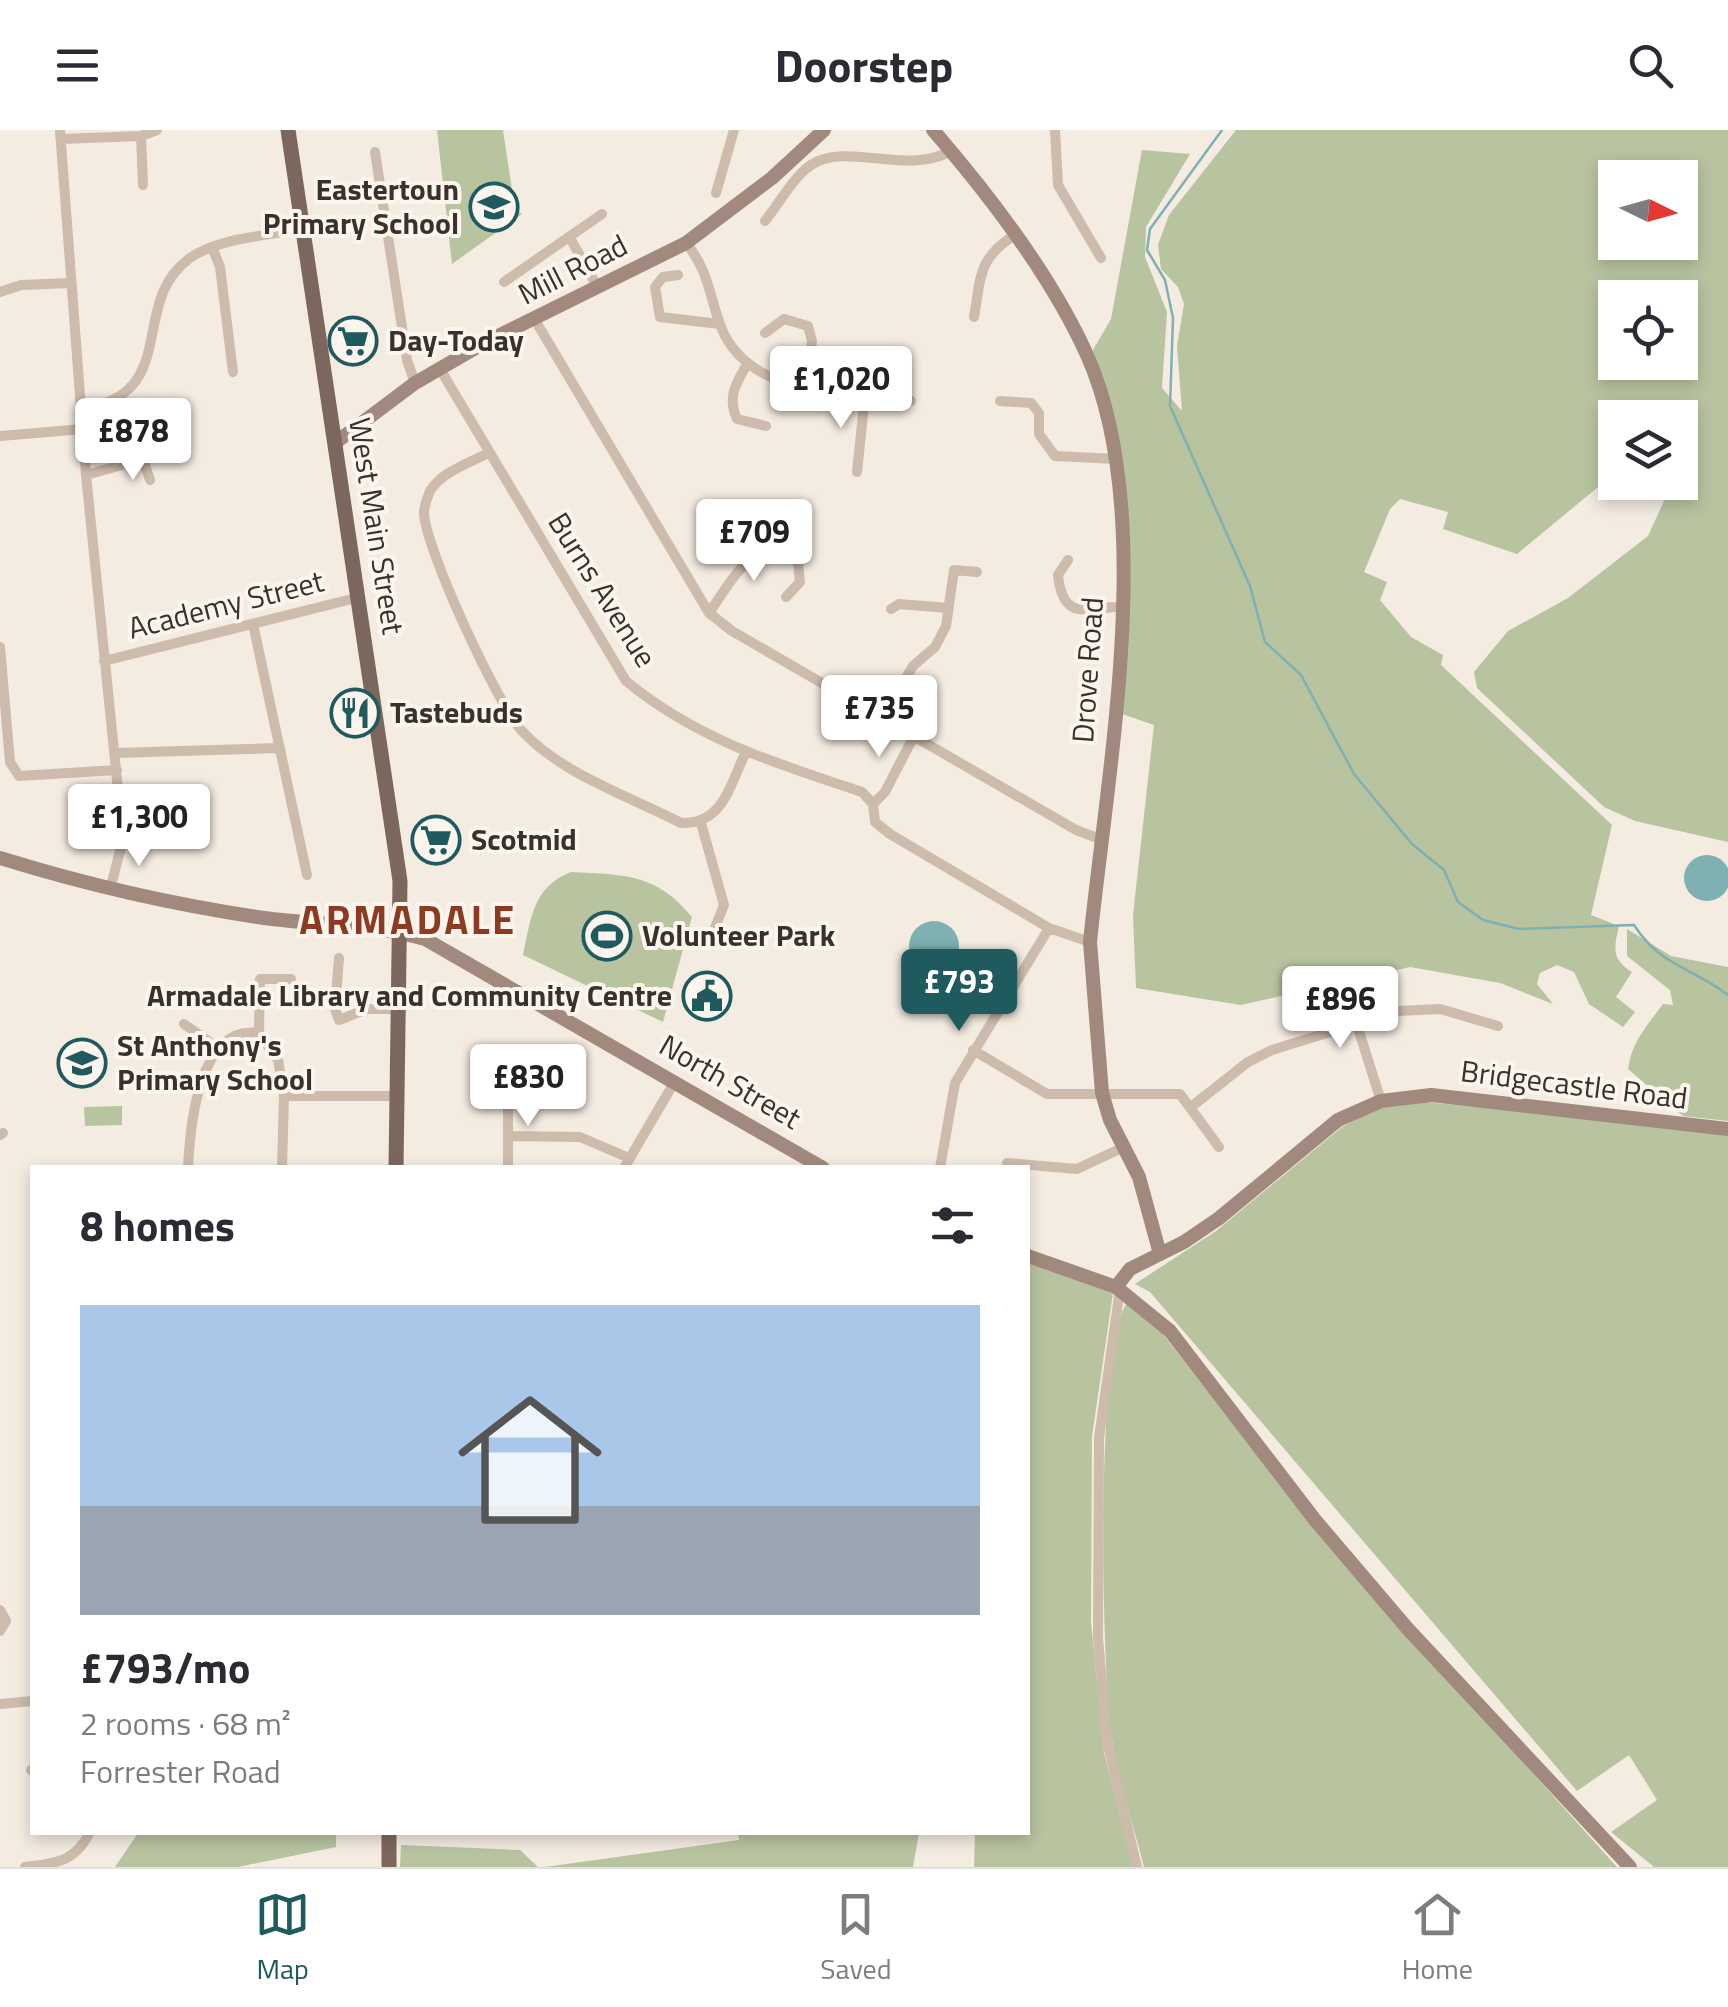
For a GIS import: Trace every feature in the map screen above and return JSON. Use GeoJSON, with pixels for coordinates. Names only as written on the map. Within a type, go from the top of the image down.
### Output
{"type":"FeatureCollection","features":[{"type":"Feature","properties":{"kind":"main road","name":"West Main Street"},"geometry":{"type":"LineString","coordinates":[[288,130],[400,881],[396,1165]]}},
{"type":"Feature","properties":{"kind":"main road"},"geometry":{"type":"LineString","coordinates":[[389,1835],[389,1867]]}},
{"type":"Feature","properties":{"kind":"street"},"geometry":{"type":"LineString","coordinates":[[110,890],[123,842],[86,475],[61,134],[141,136],[157,130]]}},
{"type":"Feature","properties":{"kind":"street"},"geometry":{"type":"LineString","coordinates":[[716,193],[734,130]]}},
{"type":"Feature","properties":{"kind":"street","name":"Mill Road"},"geometry":{"type":"LineString","coordinates":[[335,442],[415,383],[686,244],[772,178],[824,130]]}},
{"type":"Feature","properties":{"kind":"street","name":"Drove Road"},"geometry":{"type":"LineString","coordinates":[[933,130],[1066,312],[1089,358],[1116,459],[1124,536],[1090,942],[1102,1093],[1139,1177],[1160,1254]]}},
{"type":"Feature","properties":{"kind":"street"},"geometry":{"type":"LineString","coordinates":[[1055,130],[1058,184],[1101,258]]}},
{"type":"Feature","properties":{"kind":"street"},"geometry":{"type":"LineString","coordinates":[[141,136],[143,185]]}},
{"type":"Feature","properties":{"kind":"street"},"geometry":{"type":"LineString","coordinates":[[765,221],[809,166],[828,157],[903,164],[932,162],[951,151]]}},
{"type":"Feature","properties":{"kind":"street"},"geometry":{"type":"LineString","coordinates":[[375,152],[415,383]]}},
{"type":"Feature","properties":{"kind":"street"},"geometry":{"type":"LineString","coordinates":[[504,282],[602,214]]}},
{"type":"Feature","properties":{"kind":"street"},"geometry":{"type":"LineString","coordinates":[[81,410],[102,406],[128,392],[147,366],[152,328],[170,278],[190,258],[212,247],[302,228]]}},
{"type":"Feature","properties":{"kind":"street"},"geometry":{"type":"LineString","coordinates":[[974,318],[983,263],[992,250],[1013,236]]}},
{"type":"Feature","properties":{"kind":"street"},"geometry":{"type":"LineString","coordinates":[[570,238],[598,288]]}},
{"type":"Feature","properties":{"kind":"street"},"geometry":{"type":"LineString","coordinates":[[686,244],[704,264],[720,324],[732,348],[747,364],[776,380],[804,388],[910,400]]}},
{"type":"Feature","properties":{"kind":"street"},"geometry":{"type":"LineString","coordinates":[[212,247],[220,268],[233,372]]}},
{"type":"Feature","properties":{"kind":"street"},"geometry":{"type":"LineString","coordinates":[[678,275],[663,277],[655,287],[660,318],[720,324]]}},
{"type":"Feature","properties":{"kind":"street"},"geometry":{"type":"LineString","coordinates":[[0,292],[21,285],[70,283]]}},
{"type":"Feature","properties":{"kind":"street"},"geometry":{"type":"LineString","coordinates":[[535,320],[710,613],[732,631],[1076,830],[1100,839]]}},
{"type":"Feature","properties":{"kind":"street"},"geometry":{"type":"LineString","coordinates":[[765,333],[784,320],[808,326],[812,342],[804,388]]}},
{"type":"Feature","properties":{"kind":"street"},"geometry":{"type":"LineString","coordinates":[[747,364],[734,387],[731,406],[737,419],[766,426]]}},
{"type":"Feature","properties":{"kind":"street","name":"Burns Avenue"},"geometry":{"type":"LineString","coordinates":[[440,369],[626,681],[664,713],[745,754],[862,792],[872,804],[876,822],[890,834],[1048,928],[1090,942]]}},
{"type":"Feature","properties":{"kind":"street"},"geometry":{"type":"LineString","coordinates":[[856,472],[865,395]]}},
{"type":"Feature","properties":{"kind":"street"},"geometry":{"type":"LineString","coordinates":[[1000,400],[1031,403],[1039,413],[1039,434],[1056,456],[1116,459]]}},
{"type":"Feature","properties":{"kind":"street"},"geometry":{"type":"LineString","coordinates":[[0,436],[83,430]]}},
{"type":"Feature","properties":{"kind":"street"},"geometry":{"type":"LineString","coordinates":[[86,475],[169,452]]}},
{"type":"Feature","properties":{"kind":"street"},"geometry":{"type":"LineString","coordinates":[[488,453],[443,477],[430,491],[424,512],[432,544],[498,697],[522,732],[559,761],[680,822],[701,824],[717,814],[745,754]]}},
{"type":"Feature","properties":{"kind":"street"},"geometry":{"type":"LineString","coordinates":[[143,460],[150,480]]}},
{"type":"Feature","properties":{"kind":"street"},"geometry":{"type":"LineString","coordinates":[[710,613],[743,564],[765,548],[783,548],[798,563],[800,582],[786,598]]}},
{"type":"Feature","properties":{"kind":"street"},"geometry":{"type":"LineString","coordinates":[[1068,560],[1058,575],[1068,604],[1082,612],[1120,607]]}},
{"type":"Feature","properties":{"kind":"street"},"geometry":{"type":"LineString","coordinates":[[883,718],[913,666],[935,647],[946,626],[954,570],[977,572]]}},
{"type":"Feature","properties":{"kind":"street","name":"Academy Street"},"geometry":{"type":"LineString","coordinates":[[104,661],[360,597]]}},
{"type":"Feature","properties":{"kind":"street"},"geometry":{"type":"LineString","coordinates":[[891,609],[899,604],[948,608]]}},
{"type":"Feature","properties":{"kind":"street"},"geometry":{"type":"LineString","coordinates":[[253,624],[308,875]]}},
{"type":"Feature","properties":{"kind":"street"},"geometry":{"type":"LineString","coordinates":[[0,648],[10,762],[20,776],[117,770]]}},
{"type":"Feature","properties":{"kind":"street"},"geometry":{"type":"LineString","coordinates":[[872,804],[885,792],[914,736]]}},
{"type":"Feature","properties":{"kind":"street"},"geometry":{"type":"LineString","coordinates":[[116,754],[280,748]]}},
{"type":"Feature","properties":{"kind":"street"},"geometry":{"type":"LineString","coordinates":[[701,824],[724,905],[712,935]]}},
{"type":"Feature","properties":{"kind":"street","name":"North Street"},"geometry":{"type":"LineString","coordinates":[[0,858],[110,890],[244,915],[399,932],[454,955],[818,1165]]}},
{"type":"Feature","properties":{"kind":"street"},"geometry":{"type":"LineString","coordinates":[[940,1165],[954,1082],[1048,928]]}},
{"type":"Feature","properties":{"kind":"street"},"geometry":{"type":"LineString","coordinates":[[339,958],[335,1009],[339,1020],[360,1010],[397,1009]]}},
{"type":"Feature","properties":{"kind":"street"},"geometry":{"type":"LineString","coordinates":[[282,1165],[284,1096],[278,1060],[259,1033],[260,980],[291,979]]}},
{"type":"Feature","properties":{"kind":"street"},"geometry":{"type":"LineString","coordinates":[[1191,1107],[1248,1062],[1272,1050],[1420,1008],[1440,1009],[1498,1026]]}},
{"type":"Feature","properties":{"kind":"street"},"geometry":{"type":"LineString","coordinates":[[184,1024],[218,1048]]}},
{"type":"Feature","properties":{"kind":"street"},"geometry":{"type":"LineString","coordinates":[[1358,1025],[1381,1101]]}},
{"type":"Feature","properties":{"kind":"street"},"geometry":{"type":"LineString","coordinates":[[188,1165],[194,1106],[204,1074],[218,1048],[236,1036],[259,1033]]}},
{"type":"Feature","properties":{"kind":"street"},"geometry":{"type":"LineString","coordinates":[[973,1050],[1048,1094],[1180,1094],[1220,1146]]}},
{"type":"Feature","properties":{"kind":"street"},"geometry":{"type":"LineString","coordinates":[[508,1136],[580,1137],[626,1163],[675,1081]]}},
{"type":"Feature","properties":{"kind":"street"},"geometry":{"type":"LineString","coordinates":[[508,1090],[508,1165]]}},
{"type":"Feature","properties":{"kind":"street"},"geometry":{"type":"LineString","coordinates":[[284,1096],[396,1096]]}},
{"type":"Feature","properties":{"kind":"street","name":"Bridgecastle Road"},"geometry":{"type":"LineString","coordinates":[[1118,1288],[1130,1268],[1218,1219],[1338,1120],[1381,1101],[1431,1096],[1728,1129]]}},
{"type":"Feature","properties":{"kind":"street"},"geometry":{"type":"LineString","coordinates":[[1007,1163],[1077,1169],[1124,1147]]}},
{"type":"Feature","properties":{"kind":"street"},"geometry":{"type":"LineString","coordinates":[[1030,1257],[1118,1288],[1170,1331],[1315,1520],[1396,1615],[1630,1867]]}},
{"type":"Feature","properties":{"kind":"street"},"geometry":{"type":"LineString","coordinates":[[1118,1288],[1099,1438],[1098,1638],[1107,1741],[1138,1867]]}},
{"type":"Feature","properties":{"kind":"street"},"geometry":{"type":"LineString","coordinates":[[0,1610],[6,1621],[0,1630]]}},
{"type":"Feature","properties":{"kind":"street"},"geometry":{"type":"LineString","coordinates":[[0,1704],[30,1701]]}},
{"type":"Feature","properties":{"kind":"street"},"geometry":{"type":"LineString","coordinates":[[25,1867],[63,1862],[80,1853],[89,1835]]}},
{"type":"Feature","properties":{"kind":"green space"},"geometry":{"type":"Polygon","coordinates":[[[437,130],[503,130],[515,210],[522,214],[452,264],[437,130]]]}},
{"type":"Feature","properties":{"kind":"green space"},"geometry":{"type":"Polygon","coordinates":[[[1236,130],[1728,130],[1728,842],[1635,821],[1604,807],[1477,688],[1474,672],[1508,631],[1568,598],[1648,536],[1663,500],[1698,500],[1698,400],[1598,400],[1598,487],[1517,554],[1443,529],[1448,512],[1400,499],[1390,509],[1364,572],[1387,582],[1380,600],[1411,637],[1443,655],[1441,665],[1612,825],[1591,915],[1619,926],[1616,952],[1620,962],[1632,972],[1616,997],[1635,1012],[1623,1027],[1589,1004],[1574,972],[1557,965],[1540,973],[1537,984],[1553,1004],[1500,983],[1410,967],[1241,1005],[1136,988],[1133,915],[1154,725],[1122,714],[1129,523],[1124,465],[1093,350],[1111,319],[1142,150],[1190,154],[1146,227],[1145,257],[1167,312],[1162,388],[1182,411],[1177,346],[1184,304],[1178,287],[1161,269],[1158,245],[1169,215],[1236,130]]]}},
{"type":"Feature","properties":{"kind":"green space","name":"Volunteer Park"},"geometry":{"type":"Polygon","coordinates":[[[571,872],[624,876],[652,884],[692,917],[663,1022],[523,955],[541,895],[558,878],[571,872]]]}},
{"type":"Feature","properties":{"kind":"green space"},"geometry":{"type":"Polygon","coordinates":[[[1627,929],[1671,956],[1728,967],[1728,1121],[1683,1116],[1628,1069],[1646,1027],[1663,1004],[1673,1005],[1670,990],[1627,956],[1627,929]]]}},
{"type":"Feature","properties":{"kind":"green space"},"geometry":{"type":"Polygon","coordinates":[[[1425,1102],[1728,1132],[1728,1867],[1654,1867],[1611,1832],[1657,1800],[1629,1755],[1577,1791],[1150,1292],[1135,1284],[1216,1231],[1342,1127],[1381,1106],[1425,1102]]]}},
{"type":"Feature","properties":{"kind":"green space"},"geometry":{"type":"Polygon","coordinates":[[[122,1106],[122,1125],[85,1126],[84,1107],[122,1106]]]}},
{"type":"Feature","properties":{"kind":"green space"},"geometry":{"type":"Polygon","coordinates":[[[1030,1261],[1113,1293],[1092,1436],[1091,1622],[1104,1752],[1133,1867],[974,1867],[975,1835],[1030,1835],[1030,1261]]]}},
{"type":"Feature","properties":{"kind":"green space"},"geometry":{"type":"Polygon","coordinates":[[[1126,1304],[1148,1315],[1325,1542],[1617,1867],[1144,1867],[1111,1733],[1105,1643],[1105,1444],[1116,1335],[1126,1304]]]}},
{"type":"Feature","properties":{"kind":"green space"},"geometry":{"type":"Polygon","coordinates":[[[137,1835],[336,1835],[336,1847],[238,1867],[115,1867],[137,1835]]]}},
{"type":"Feature","properties":{"kind":"green space"},"geometry":{"type":"Polygon","coordinates":[[[738,1835],[919,1835],[913,1867],[545,1867],[739,1840],[738,1835]]]}},
{"type":"Feature","properties":{"kind":"green space"},"geometry":{"type":"Polygon","coordinates":[[[401,1845],[520,1850],[538,1867],[400,1867],[401,1845]]]}},
{"type":"Feature","properties":{"kind":"water"},"geometry":{"type":"Polygon","coordinates":[[[1698,857],[1716,857],[1728,869],[1728,887],[1716,899],[1698,899],[1686,887],[1686,869],[1698,857]]]}},
{"type":"Feature","properties":{"kind":"water"},"geometry":{"type":"Polygon","coordinates":[[[934,921],[952,928],[959,946],[952,964],[934,971],[916,964],[909,946],[916,928],[934,921]]]}},
{"type":"Feature","properties":{"kind":"waterway"},"geometry":{"type":"LineString","coordinates":[[1222,130],[1150,229],[1147,250],[1165,280],[1173,318],[1170,406],[1250,586],[1265,642],[1301,675],[1354,774],[1412,844],[1444,870],[1458,902],[1483,920],[1519,929],[1634,925],[1655,950],[1728,995]]}},
{"type":"Feature","properties":{"kind":"place","name":"Eastertoun Primary School"},"geometry":{"type":"Point","coordinates":[494,207]}},
{"type":"Feature","properties":{"kind":"place","name":"Day-Today"},"geometry":{"type":"Point","coordinates":[353,341]}},
{"type":"Feature","properties":{"kind":"place","name":"Tastebuds"},"geometry":{"type":"Point","coordinates":[355,713]}},
{"type":"Feature","properties":{"kind":"place","name":"Scotmid"},"geometry":{"type":"Point","coordinates":[436,840]}},
{"type":"Feature","properties":{"kind":"place","name":"Volunteer Park"},"geometry":{"type":"Point","coordinates":[607,936]}},
{"type":"Feature","properties":{"kind":"place","name":"Armadale Library and Community Centre"},"geometry":{"type":"Point","coordinates":[707,996]}},
{"type":"Feature","properties":{"kind":"place","name":"St Anthony's Primary School"},"geometry":{"type":"Point","coordinates":[82,1063]}},
{"type":"Feature","properties":{"kind":"district","name":"ARMADALE"},"geometry":{"type":"Point","coordinates":[408,920]}}]}
